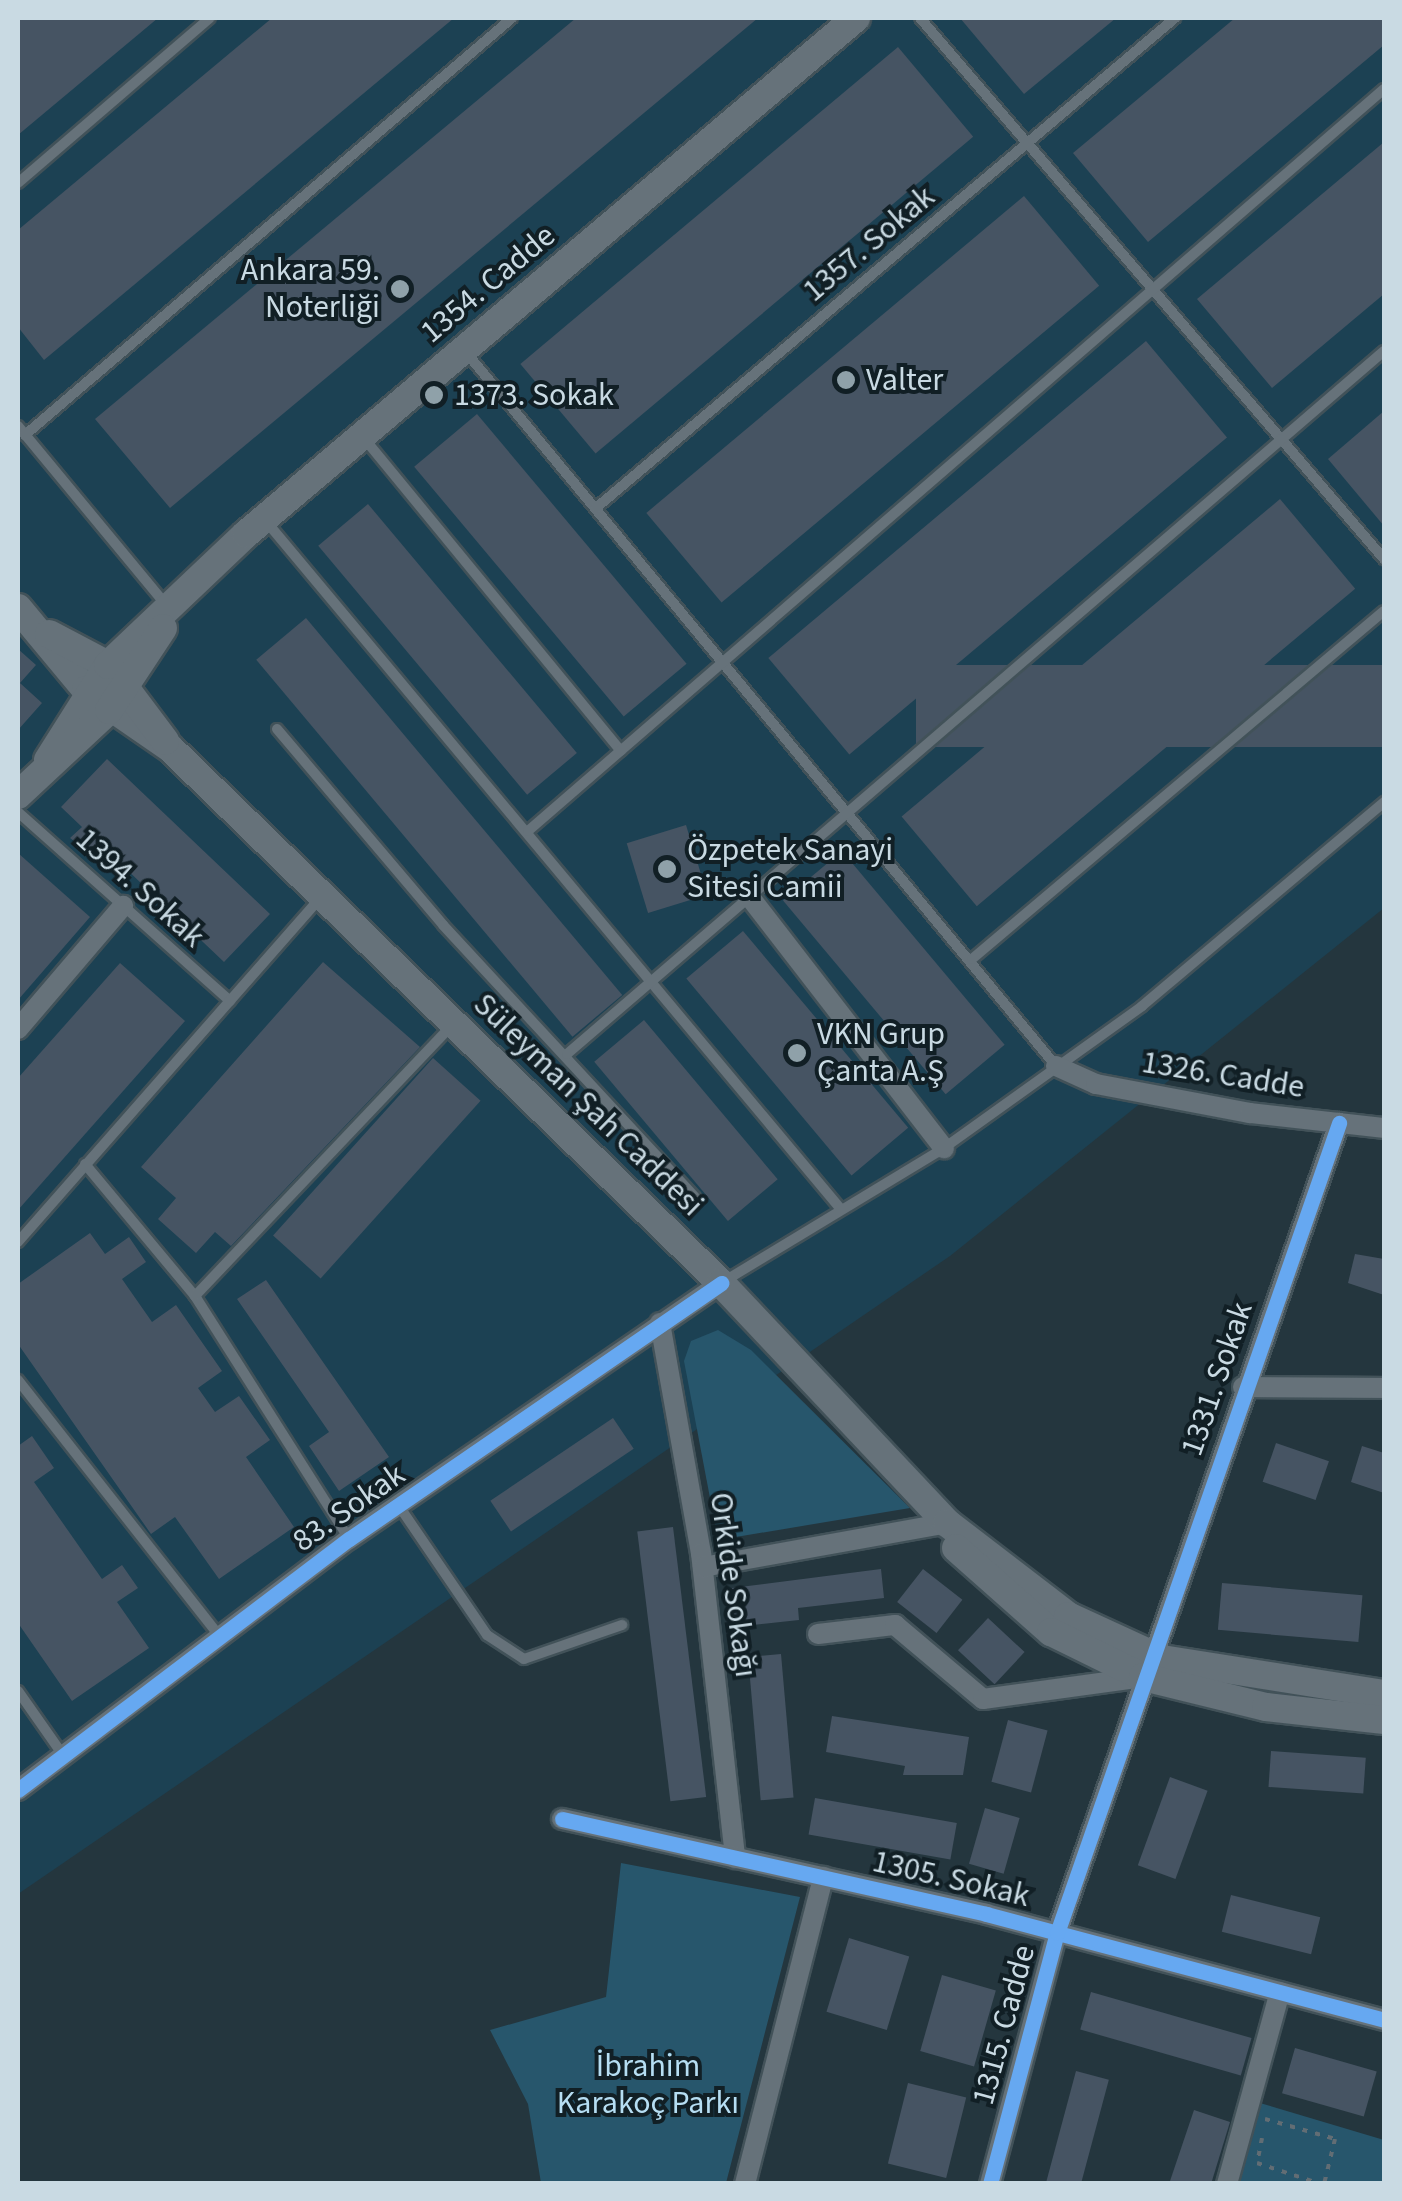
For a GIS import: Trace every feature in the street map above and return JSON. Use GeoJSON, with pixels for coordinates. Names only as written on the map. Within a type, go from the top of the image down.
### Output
{"type":"FeatureCollection","features":[{"type":"Feature","properties":{"kind":"main road","name":"1354. Cadde"},"geometry":{"type":"LineString","coordinates":[[48,760],[86,690],[108,665],[172,612],[265,519],[856,18]]}},
{"type":"Feature","properties":{"kind":"main road"},"geometry":{"type":"LineString","coordinates":[[18,608],[39,628],[86,690],[109,710],[170,748]]}},
{"type":"Feature","properties":{"kind":"main road","name":"1354. Cadde"},"geometry":{"type":"LineString","coordinates":[[18,795],[48,760],[109,710],[129,686],[172,612]]}},
{"type":"Feature","properties":{"kind":"main road"},"geometry":{"type":"LineString","coordinates":[[39,628],[108,665],[129,686],[170,748]]}},
{"type":"Feature","properties":{"kind":"main road","name":"Süleyman Şah Caddesi"},"geometry":{"type":"LineString","coordinates":[[170,748],[721,1284],[947,1523],[954,1546],[1051,1632],[1266,1707],[1384,1720]]}},
{"type":"Feature","properties":{"kind":"main road","name":"Süleyman Şah Caddesi"},"geometry":{"type":"LineString","coordinates":[[1147,1666],[1384,1694]]}},
{"type":"Feature","properties":{"kind":"street"},"geometry":{"type":"LineString","coordinates":[[748,896],[944,1148]]}},
{"type":"Feature","properties":{"kind":"street"},"geometry":{"type":"LineString","coordinates":[[18,1029],[122,906]]}},
{"type":"Feature","properties":{"kind":"street","name":"1326. Cadde"},"geometry":{"type":"LineString","coordinates":[[1056,1066],[1096,1084],[1384,1128]]}},
{"type":"Feature","properties":{"kind":"street","name":"1331. Sokak"},"geometry":{"type":"LineString","coordinates":[[1147,1666],[1338,1123]]}},
{"type":"Feature","properties":{"kind":"street","name":"83. Sokak"},"geometry":{"type":"LineString","coordinates":[[18,1790],[349,1539],[721,1284]]}},
{"type":"Feature","properties":{"kind":"street","name":"Orkide Sokağı"},"geometry":{"type":"LineString","coordinates":[[660,1323],[702,1567],[736,1858]]}},
{"type":"Feature","properties":{"kind":"street"},"geometry":{"type":"LineString","coordinates":[[1242,1387],[1384,1388]]}},
{"type":"Feature","properties":{"kind":"street"},"geometry":{"type":"LineString","coordinates":[[702,1567],[947,1523]]}},
{"type":"Feature","properties":{"kind":"street"},"geometry":{"type":"LineString","coordinates":[[818,1634],[894,1625],[983,1700],[1147,1666]]}},
{"type":"Feature","properties":{"kind":"street","name":"1315. Cadde"},"geometry":{"type":"LineString","coordinates":[[990,2184],[1056,1933],[1147,1666]]}},
{"type":"Feature","properties":{"kind":"street","name":"1305. Sokak"},"geometry":{"type":"LineString","coordinates":[[562,1818],[1056,1933],[1384,2020]]}},
{"type":"Feature","properties":{"kind":"street"},"geometry":{"type":"LineString","coordinates":[[745,2184],[823,1878]]}},
{"type":"Feature","properties":{"kind":"street"},"geometry":{"type":"LineString","coordinates":[[1227,2184],[1252,2135],[1280,1992]]}},
{"type":"Feature","properties":{"kind":"lane"},"geometry":{"type":"LineString","coordinates":[[18,183],[210,18]]}},
{"type":"Feature","properties":{"kind":"lane"},"geometry":{"type":"LineString","coordinates":[[172,612],[22,430],[512,18]]}},
{"type":"Feature","properties":{"kind":"lane"},"geometry":{"type":"LineString","coordinates":[[920,18],[1384,559]]}},
{"type":"Feature","properties":{"kind":"lane","name":"1357. Sokak"},"geometry":{"type":"LineString","coordinates":[[596,508],[1174,18]]}},
{"type":"Feature","properties":{"kind":"lane"},"geometry":{"type":"LineString","coordinates":[[528,831],[1384,90]]}},
{"type":"Feature","properties":{"kind":"lane"},"geometry":{"type":"LineString","coordinates":[[464,350],[972,959],[1056,1066]]}},
{"type":"Feature","properties":{"kind":"lane"},"geometry":{"type":"LineString","coordinates":[[567,1054],[748,896],[852,814],[1384,351]]}},
{"type":"Feature","properties":{"kind":"lane"},"geometry":{"type":"LineString","coordinates":[[362,436],[621,750]]}},
{"type":"Feature","properties":{"kind":"lane"},"geometry":{"type":"LineString","coordinates":[[265,519],[840,1206]]}},
{"type":"Feature","properties":{"kind":"lane"},"geometry":{"type":"LineString","coordinates":[[972,959],[1384,611]]}},
{"type":"Feature","properties":{"kind":"lane"},"geometry":{"type":"LineString","coordinates":[[277,728],[443,925],[567,1054],[695,1197]]}},
{"type":"Feature","properties":{"kind":"lane"},"geometry":{"type":"LineString","coordinates":[[721,1284],[840,1206],[944,1148],[1142,1006],[1384,802]]}},
{"type":"Feature","properties":{"kind":"lane","name":"1394. Sokak"},"geometry":{"type":"LineString","coordinates":[[18,812],[230,1000]]}},
{"type":"Feature","properties":{"kind":"lane"},"geometry":{"type":"LineString","coordinates":[[18,1242],[324,894]]}},
{"type":"Feature","properties":{"kind":"lane"},"geometry":{"type":"LineString","coordinates":[[195,1296],[454,1022]]}},
{"type":"Feature","properties":{"kind":"lane"},"geometry":{"type":"LineString","coordinates":[[85,1164],[195,1296],[349,1539]]}},
{"type":"Feature","properties":{"kind":"lane"},"geometry":{"type":"LineString","coordinates":[[18,1380],[219,1636]]}},
{"type":"Feature","properties":{"kind":"lane"},"geometry":{"type":"LineString","coordinates":[[400,1506],[486,1635],[524,1659],[622,1625]]}},
{"type":"Feature","properties":{"kind":"lane"},"geometry":{"type":"LineString","coordinates":[[18,1691],[63,1755]]}},
{"type":"Feature","properties":{"kind":"path"},"geometry":{"type":"LineString","coordinates":[[1265,2119],[1334,2139],[1322,2184],[1257,2164],[1252,2135],[1265,2119]]}},
{"type":"Feature","properties":{"kind":"shaded area"},"geometry":{"type":"Polygon","coordinates":[[[18,18],[1384,18],[1384,908],[950,1256],[18,1894],[18,18]]]}},
{"type":"Feature","properties":{"kind":"green space"},"geometry":{"type":"Polygon","coordinates":[[[718,1330],[751,1350],[910,1508],[718,1540],[684,1361],[691,1341],[718,1330]]]}},
{"type":"Feature","properties":{"kind":"green space","name":"İbrahim Karakoç Parkı"},"geometry":{"type":"Polygon","coordinates":[[[621,1863],[800,1897],[726,2183],[541,2183],[528,2104],[490,2030],[606,1997],[621,1863]]]}},
{"type":"Feature","properties":{"kind":"green space"},"geometry":{"type":"Polygon","coordinates":[[[1260,2103],[1384,2140],[1384,2183],[1238,2183],[1260,2103]]]}},
{"type":"Feature","properties":{"kind":"building"},"geometry":{"type":"Polygon","coordinates":[[[18,18],[158,18],[18,135],[18,18]]]}},
{"type":"Feature","properties":{"kind":"building"},"geometry":{"type":"Polygon","coordinates":[[[272,18],[454,18],[44,360],[18,327],[18,230],[272,18]]]}},
{"type":"Feature","properties":{"kind":"building"},"geometry":{"type":"Polygon","coordinates":[[[576,18],[758,18],[170,508],[95,419],[576,18]]]}},
{"type":"Feature","properties":{"kind":"building"},"geometry":{"type":"Polygon","coordinates":[[[960,18],[1116,18],[1024,94],[960,18]]]}},
{"type":"Feature","properties":{"kind":"building"},"geometry":{"type":"Polygon","coordinates":[[[1235,18],[1384,18],[1384,45],[1148,242],[1073,153],[1235,18]]]}},
{"type":"Feature","properties":{"kind":"building"},"geometry":{"type":"Polygon","coordinates":[[[898,47],[973,137],[596,454],[520,364],[898,47]]]}},
{"type":"Feature","properties":{"kind":"building"},"geometry":{"type":"Polygon","coordinates":[[[1384,142],[1384,294],[1272,388],[1197,299],[1384,142]]]}},
{"type":"Feature","properties":{"kind":"building"},"geometry":{"type":"Polygon","coordinates":[[[1024,196],[1099,286],[722,603],[646,513],[1024,196]]]}},
{"type":"Feature","properties":{"kind":"building"},"geometry":{"type":"Polygon","coordinates":[[[1146,341],[1227,438],[849,754],[768,658],[1146,341]]]}},
{"type":"Feature","properties":{"kind":"building"},"geometry":{"type":"Polygon","coordinates":[[[1384,411],[1384,526],[1328,459],[1384,411]]]}},
{"type":"Feature","properties":{"kind":"building"},"geometry":{"type":"Polygon","coordinates":[[[477,414],[687,664],[624,716],[414,467],[477,414]]]}},
{"type":"Feature","properties":{"kind":"building"},"geometry":{"type":"Polygon","coordinates":[[[1280,499],[1355,589],[977,906],[902,817],[1280,499]]]}},
{"type":"Feature","properties":{"kind":"building"},"geometry":{"type":"Polygon","coordinates":[[[368,504],[577,753],[527,795],[318,546],[368,504]]]}},
{"type":"Feature","properties":{"kind":"building"},"geometry":{"type":"Polygon","coordinates":[[[306,618],[622,995],[572,1037],[256,660],[306,618]]]}},
{"type":"Feature","properties":{"kind":"building"},"geometry":{"type":"Polygon","coordinates":[[[18,649],[36,665],[20,683],[42,703],[18,730],[18,649]]]}},
{"type":"Feature","properties":{"kind":"building"},"geometry":{"type":"Polygon","coordinates":[[[916,665],[1384,665],[1384,747],[916,747],[916,665]]]}},
{"type":"Feature","properties":{"kind":"building"},"geometry":{"type":"Polygon","coordinates":[[[107,759],[270,914],[224,962],[122,865],[116,872],[70,838],[82,827],[61,807],[107,759]]]}},
{"type":"Feature","properties":{"kind":"building","name":"Özpetek Sanayi Sitesi Camii"},"geometry":{"type":"Polygon","coordinates":[[[686,825],[707,895],[648,913],[627,843],[686,825]]]}},
{"type":"Feature","properties":{"kind":"building"},"geometry":{"type":"Polygon","coordinates":[[[842,851],[1005,1045],[946,1094],[783,900],[842,851]]]}},
{"type":"Feature","properties":{"kind":"building"},"geometry":{"type":"Polygon","coordinates":[[[18,853],[90,917],[18,1000],[18,853]]]}},
{"type":"Feature","properties":{"kind":"building","name":"VKN Grup Çanta A.Ş"},"geometry":{"type":"Polygon","coordinates":[[[743,931],[908,1128],[852,1175],[686,979],[743,931]]]}},
{"type":"Feature","properties":{"kind":"building"},"geometry":{"type":"Polygon","coordinates":[[[323,962],[420,1047],[231,1246],[215,1232],[196,1253],[158,1219],[176,1198],[141,1167],[323,962]]]}},
{"type":"Feature","properties":{"kind":"building"},"geometry":{"type":"Polygon","coordinates":[[[120,963],[185,1021],[18,1210],[18,1078],[120,963]]]}},
{"type":"Feature","properties":{"kind":"building"},"geometry":{"type":"Polygon","coordinates":[[[644,1020],[778,1179],[728,1221],[594,1062],[644,1020]]]}},
{"type":"Feature","properties":{"kind":"building"},"geometry":{"type":"Polygon","coordinates":[[[433,1058],[481,1101],[321,1278],[273,1236],[433,1058]]]}},
{"type":"Feature","properties":{"kind":"building"},"geometry":{"type":"Polygon","coordinates":[[[90,1233],[105,1254],[129,1237],[146,1262],[122,1279],[152,1322],[176,1305],[222,1371],[198,1388],[215,1412],[239,1396],[270,1440],[246,1457],[294,1527],[219,1579],[175,1517],[151,1534],[18,1344],[18,1284],[90,1233]]]}},
{"type":"Feature","properties":{"kind":"building"},"geometry":{"type":"Polygon","coordinates":[[[1355,1254],[1384,1259],[1384,1295],[1348,1283],[1355,1254]]]}},
{"type":"Feature","properties":{"kind":"building"},"geometry":{"type":"Polygon","coordinates":[[[266,1280],[389,1457],[339,1491],[309,1446],[329,1432],[237,1299],[266,1280]]]}},
{"type":"Feature","properties":{"kind":"building"},"geometry":{"type":"Polygon","coordinates":[[[613,1418],[634,1449],[511,1531],[490,1501],[613,1418]]]}},
{"type":"Feature","properties":{"kind":"building"},"geometry":{"type":"Polygon","coordinates":[[[32,1436],[54,1468],[34,1482],[102,1579],[122,1565],[138,1588],[117,1602],[149,1648],[72,1701],[18,1623],[18,1446],[32,1436]]]}},
{"type":"Feature","properties":{"kind":"building"},"geometry":{"type":"Polygon","coordinates":[[[1276,1443],[1329,1461],[1316,1500],[1263,1482],[1276,1443]]]}},
{"type":"Feature","properties":{"kind":"building"},"geometry":{"type":"Polygon","coordinates":[[[1362,1446],[1384,1453],[1384,1493],[1351,1482],[1362,1446]]]}},
{"type":"Feature","properties":{"kind":"building"},"geometry":{"type":"Polygon","coordinates":[[[673,1527],[706,1797],[670,1801],[637,1531],[673,1527]]]}},
{"type":"Feature","properties":{"kind":"building"},"geometry":{"type":"Polygon","coordinates":[[[881,1569],[884,1598],[798,1608],[799,1620],[735,1627],[732,1588],[881,1569]]]}},
{"type":"Feature","properties":{"kind":"building"},"geometry":{"type":"Polygon","coordinates":[[[923,1569],[962,1600],[937,1633],[897,1602],[923,1569]]]}},
{"type":"Feature","properties":{"kind":"building"},"geometry":{"type":"Polygon","coordinates":[[[1222,1583],[1362,1595],[1358,1642],[1218,1630],[1222,1583]]]}},
{"type":"Feature","properties":{"kind":"building"},"geometry":{"type":"Polygon","coordinates":[[[988,1618],[1025,1652],[995,1684],[958,1650],[988,1618]]]}},
{"type":"Feature","properties":{"kind":"building"},"geometry":{"type":"Polygon","coordinates":[[[781,1654],[794,1797],[761,1800],[748,1657],[781,1654]]]}},
{"type":"Feature","properties":{"kind":"building"},"geometry":{"type":"Polygon","coordinates":[[[832,1716],[969,1737],[963,1775],[903,1775],[905,1766],[826,1752],[832,1716]]]}},
{"type":"Feature","properties":{"kind":"building"},"geometry":{"type":"Polygon","coordinates":[[[1008,1720],[1048,1731],[1031,1792],[991,1782],[1008,1720]]]}},
{"type":"Feature","properties":{"kind":"building"},"geometry":{"type":"Polygon","coordinates":[[[1271,1751],[1366,1758],[1363,1794],[1268,1787],[1271,1751]]]}},
{"type":"Feature","properties":{"kind":"building"},"geometry":{"type":"Polygon","coordinates":[[[1170,1777],[1208,1791],[1175,1879],[1138,1865],[1170,1777]]]}},
{"type":"Feature","properties":{"kind":"building"},"geometry":{"type":"Polygon","coordinates":[[[815,1798],[957,1823],[950,1859],[809,1834],[815,1798]]]}},
{"type":"Feature","properties":{"kind":"building"},"geometry":{"type":"Polygon","coordinates":[[[985,1808],[1020,1818],[1004,1874],[969,1864],[985,1808]]]}},
{"type":"Feature","properties":{"kind":"building"},"geometry":{"type":"Polygon","coordinates":[[[1231,1895],[1320,1917],[1311,1954],[1222,1932],[1231,1895]]]}},
{"type":"Feature","properties":{"kind":"building"},"geometry":{"type":"Polygon","coordinates":[[[849,1938],[909,1956],[887,2030],[826,2012],[849,1938]]]}},
{"type":"Feature","properties":{"kind":"building"},"geometry":{"type":"Polygon","coordinates":[[[942,1975],[996,1990],[974,2066],[920,2051],[942,1975]]]}},
{"type":"Feature","properties":{"kind":"building"},"geometry":{"type":"Polygon","coordinates":[[[1091,1992],[1252,2038],[1241,2076],[1080,2029],[1091,1992]]]}},
{"type":"Feature","properties":{"kind":"building"},"geometry":{"type":"Polygon","coordinates":[[[1295,2048],[1377,2071],[1364,2117],[1282,2093],[1295,2048]]]}},
{"type":"Feature","properties":{"kind":"building"},"geometry":{"type":"Polygon","coordinates":[[[1076,2071],[1109,2080],[1081,2184],[1046,2184],[1076,2071]]]}},
{"type":"Feature","properties":{"kind":"building"},"geometry":{"type":"Polygon","coordinates":[[[908,2083],[966,2098],[946,2178],[888,2164],[908,2083]]]}},
{"type":"Feature","properties":{"kind":"building"},"geometry":{"type":"Polygon","coordinates":[[[1194,2110],[1230,2122],[1211,2184],[1169,2184],[1194,2110]]]}},
{"type":"Feature","properties":{"kind":"cycle path"},"geometry":{"type":"LineString","coordinates":[[990,2184],[1057,1933],[1339,1123]]}},
{"type":"Feature","properties":{"kind":"cycle path"},"geometry":{"type":"LineString","coordinates":[[18,1790],[349,1539],[721,1283]]}},
{"type":"Feature","properties":{"kind":"cycle path"},"geometry":{"type":"LineString","coordinates":[[562,1819],[986,1914],[1384,2020]]}},
{"type":"Feature","properties":{"kind":"place","name":"Ankara 59. Noterliği"},"geometry":{"type":"Point","coordinates":[400,289]}},
{"type":"Feature","properties":{"kind":"place","name":"Valter"},"geometry":{"type":"Point","coordinates":[846,380]}},
{"type":"Feature","properties":{"kind":"place","name":"1373. Sokak"},"geometry":{"type":"Point","coordinates":[434,395]}},
{"type":"Feature","properties":{"kind":"place","name":"Özpetek Sanayi Sitesi Camii"},"geometry":{"type":"Point","coordinates":[667,869]}},
{"type":"Feature","properties":{"kind":"place","name":"VKN Grup Çanta A.Ş"},"geometry":{"type":"Point","coordinates":[797,1053]}}]}
